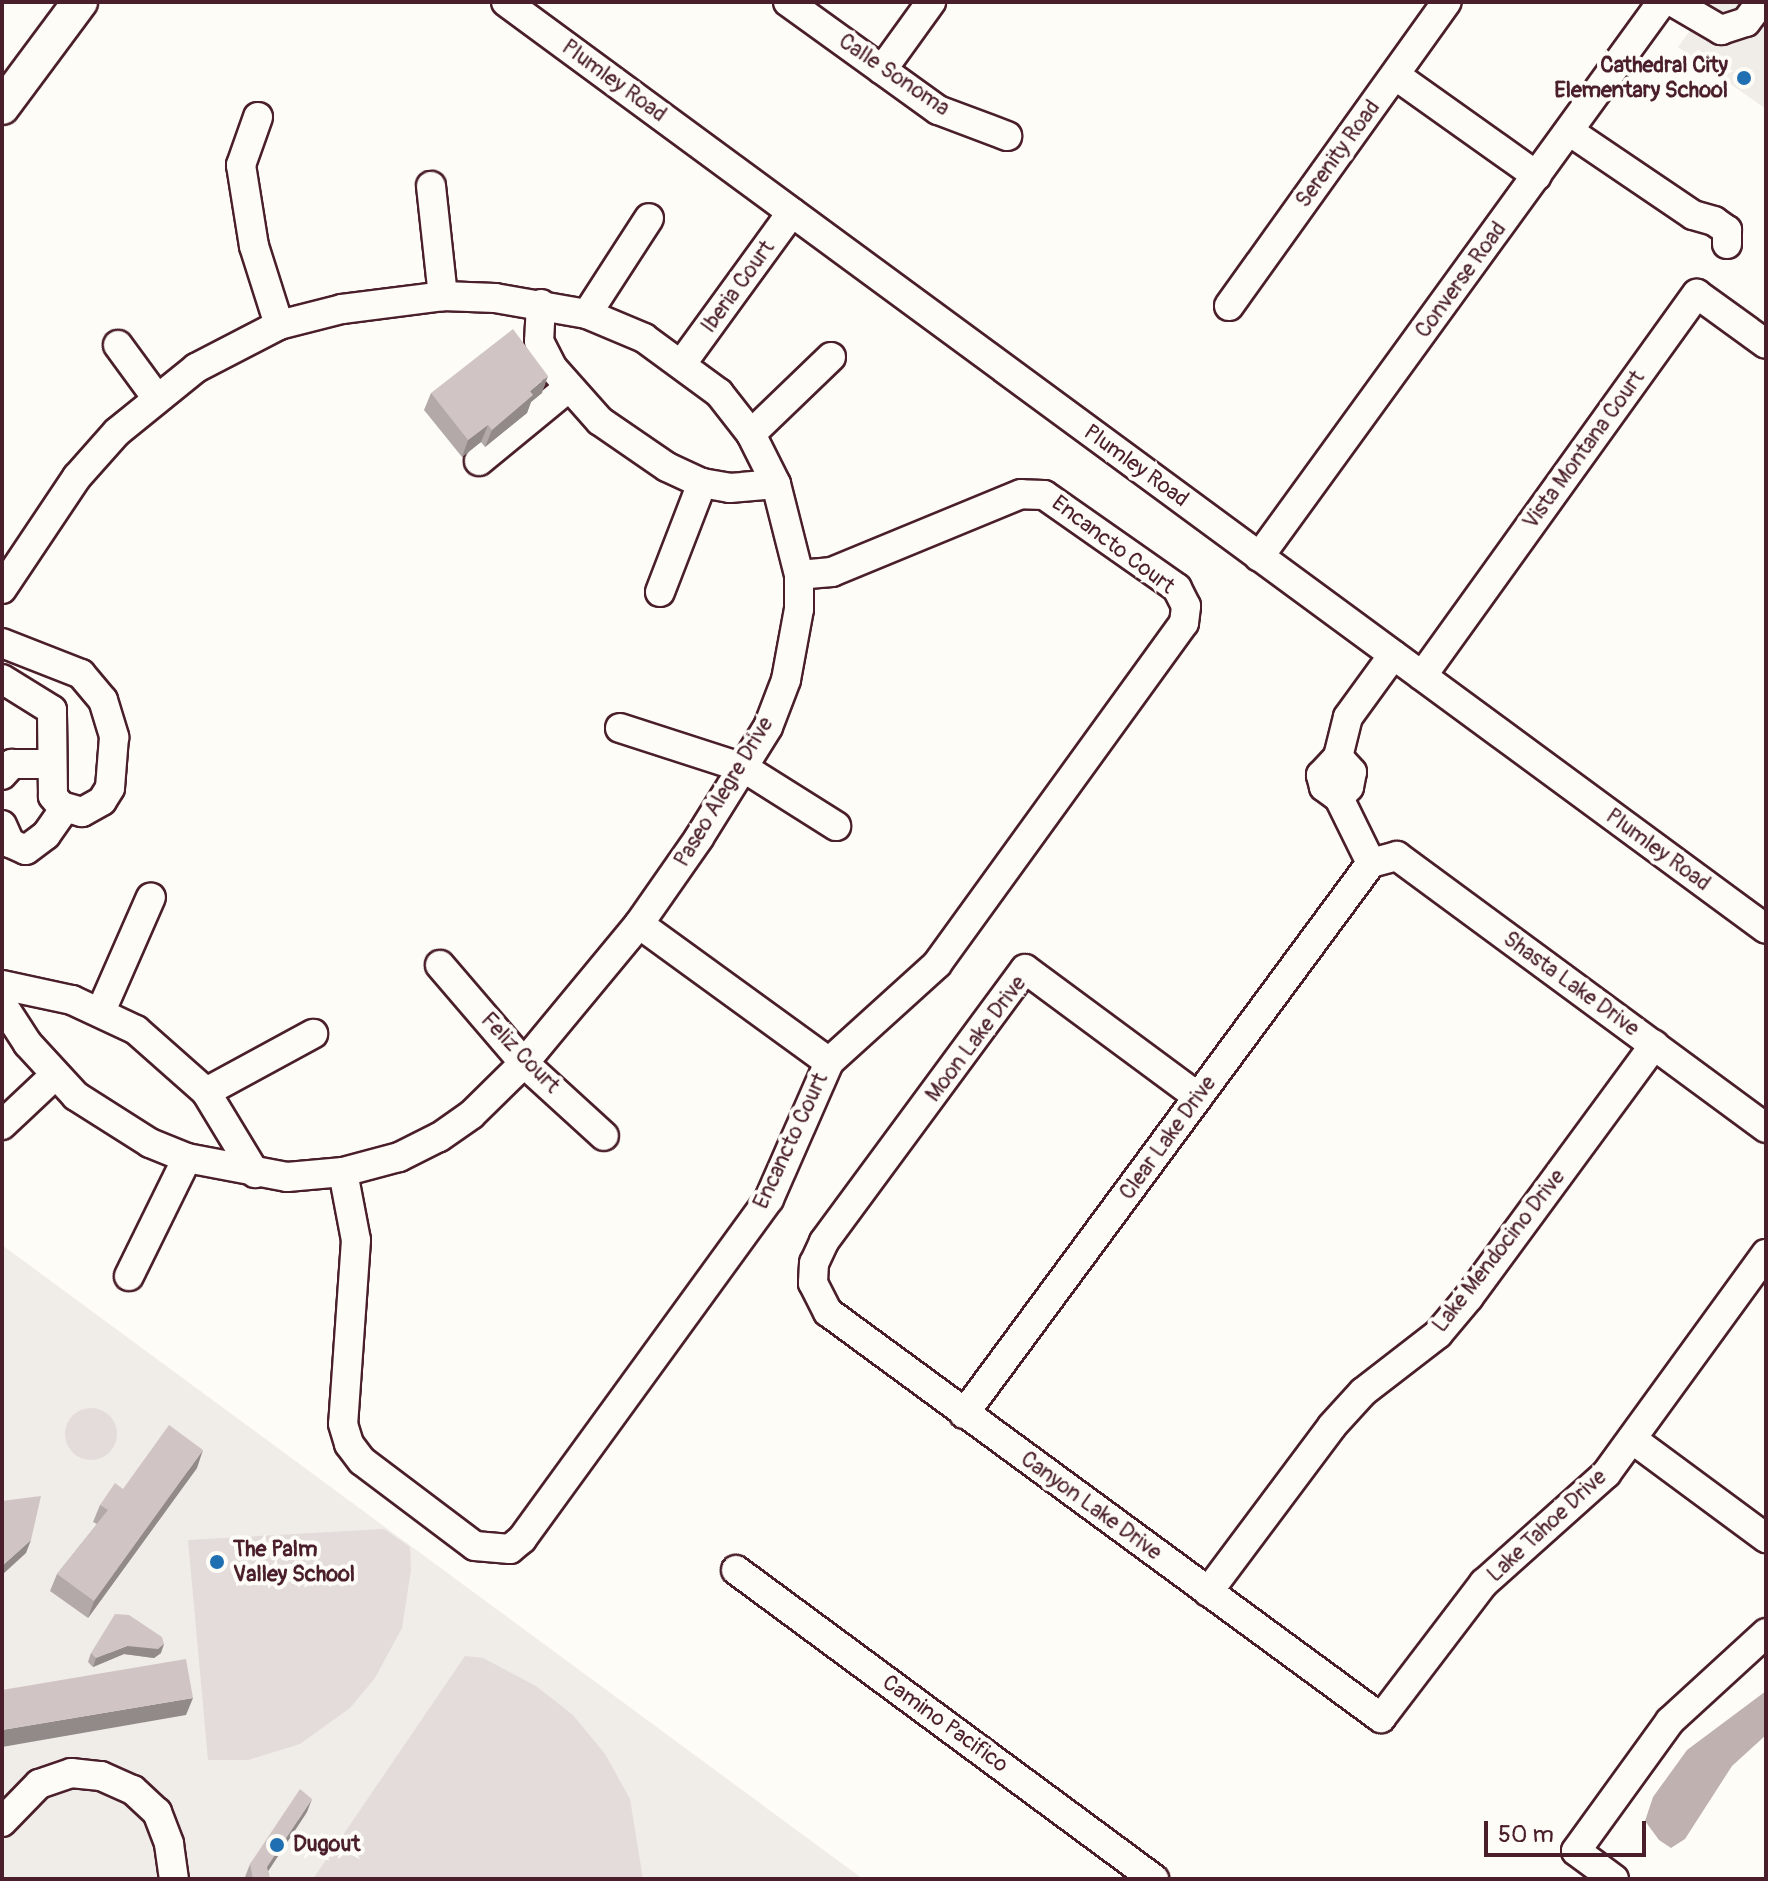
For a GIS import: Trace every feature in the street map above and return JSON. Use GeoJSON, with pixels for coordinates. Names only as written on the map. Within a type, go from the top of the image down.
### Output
{"type":"FeatureCollection","features":[{"type":"Feature","properties":{"kind":"main road"},"geometry":{"type":"LineString","coordinates":[[2,107],[80,2]]}},
{"type":"Feature","properties":{"kind":"street","name":"Calle Sonoma"},"geometry":{"type":"LineString","coordinates":[[788,2],[938,110],[1007,136]]}},
{"type":"Feature","properties":{"kind":"street"},"geometry":{"type":"LineString","coordinates":[[882,70],[931,2]]}},
{"type":"Feature","properties":{"kind":"street","name":"Serenity Road"},"geometry":{"type":"LineString","coordinates":[[1229,306],[1447,2]]}},
{"type":"Feature","properties":{"kind":"street","name":"Converse Road"},"geometry":{"type":"LineString","coordinates":[[1259,557],[1662,2]]}},
{"type":"Feature","properties":{"kind":"street"},"geometry":{"type":"LineString","coordinates":[[1673,2],[1721,30],[1746,22],[1761,2]]}},
{"type":"Feature","properties":{"kind":"street","name":"Plumley Road"},"geometry":{"type":"LineString","coordinates":[[515,4],[792,212],[1766,929]]}},
{"type":"Feature","properties":{"kind":"street"},"geometry":{"type":"LineString","coordinates":[[1395,75],[1537,176]]}},
{"type":"Feature","properties":{"kind":"street"},"geometry":{"type":"LineString","coordinates":[[258,117],[241,165],[254,246],[279,325]]}},
{"type":"Feature","properties":{"kind":"street"},"geometry":{"type":"LineString","coordinates":[[1569,131],[1693,215],[1714,221],[1727,230],[1727,244]]}},
{"type":"Feature","properties":{"kind":"street"},"geometry":{"type":"LineString","coordinates":[[431,186],[443,296]]}},
{"type":"Feature","properties":{"kind":"street","name":"Iberia Court"},"geometry":{"type":"LineString","coordinates":[[683,362],[792,212]]}},
{"type":"Feature","properties":{"kind":"street"},"geometry":{"type":"LineString","coordinates":[[587,314],[649,218]]}},
{"type":"Feature","properties":{"kind":"street","name":"Vista Montana Court"},"geometry":{"type":"LineString","coordinates":[[1422,676],[1697,294],[1766,344]]}},
{"type":"Feature","properties":{"kind":"street","name":"Paseo Alegre Drive"},"geometry":{"type":"LineString","coordinates":[[2,589],[77,477],[156,397],[196,368],[279,325],[356,306],[443,296],[541,304],[587,314],[644,338],[683,362],[719,393],[751,434],[776,484],[799,575],[799,609],[786,680],[744,768],[639,924],[524,1063],[480,1107],[439,1137],[399,1157],[343,1172],[287,1177],[187,1158],[113,1121],[54,1076],[2,1004]]}},
{"type":"Feature","properties":{"kind":"street"},"geometry":{"type":"LineString","coordinates":[[541,304],[539,341],[568,388],[631,445],[702,483],[730,488],[776,484]]}},
{"type":"Feature","properties":{"kind":"street"},"geometry":{"type":"LineString","coordinates":[[118,345],[156,397]]}},
{"type":"Feature","properties":{"kind":"street"},"geometry":{"type":"LineString","coordinates":[[751,434],[831,357]]}},
{"type":"Feature","properties":{"kind":"street"},"geometry":{"type":"LineString","coordinates":[[479,461],[568,388]]}},
{"type":"Feature","properties":{"kind":"street"},"geometry":{"type":"LineString","coordinates":[[660,592],[702,483]]}},
{"type":"Feature","properties":{"kind":"street","name":"Encancto Court"},"geometry":{"type":"LineString","coordinates":[[343,1172],[356,1240],[343,1424],[349,1444],[362,1461],[475,1546],[494,1551],[510,1549],[522,1539],[769,1199],[829,1062],[937,964],[1184,623],[1186,606],[1177,588],[1044,495],[1021,494],[832,572],[799,575]]}},
{"type":"Feature","properties":{"kind":"street"},"geometry":{"type":"LineString","coordinates":[[2,643],[81,674],[111,716],[110,788],[93,808],[82,812],[65,808],[53,796],[52,710],[2,679]]}},
{"type":"Feature","properties":{"kind":"street"},"geometry":{"type":"LineString","coordinates":[[1371,863],[1339,798],[1324,787],[1321,775],[1338,757],[1348,717],[1393,655]]}},
{"type":"Feature","properties":{"kind":"street"},"geometry":{"type":"LineString","coordinates":[[620,728],[744,768],[836,826]]}},
{"type":"Feature","properties":{"kind":"street"},"geometry":{"type":"LineString","coordinates":[[2,775],[12,764],[51,764]]}},
{"type":"Feature","properties":{"kind":"street"},"geometry":{"type":"LineString","coordinates":[[2,825],[10,843],[26,850],[46,835],[65,808]]}},
{"type":"Feature","properties":{"kind":"street","name":"Shasta Lake Drive"},"geometry":{"type":"LineString","coordinates":[[1371,863],[1397,856],[1766,1128]]}},
{"type":"Feature","properties":{"kind":"street","name":"Clear Lake Drive"},"geometry":{"type":"LineString","coordinates":[[964,1414],[1371,863]]}},
{"type":"Feature","properties":{"kind":"street"},"geometry":{"type":"LineString","coordinates":[[101,1011],[151,897]]}},
{"type":"Feature","properties":{"kind":"street"},"geometry":{"type":"LineString","coordinates":[[639,924],[829,1062]]}},
{"type":"Feature","properties":{"kind":"street","name":"Feliz Court"},"geometry":{"type":"LineString","coordinates":[[440,965],[524,1063],[604,1136]]}},
{"type":"Feature","properties":{"kind":"street","name":"Moon Lake Drive"},"geometry":{"type":"LineString","coordinates":[[813,1283],[814,1263],[824,1242],[1025,969],[1198,1097]]}},
{"type":"Feature","properties":{"kind":"street"},"geometry":{"type":"LineString","coordinates":[[2,985],[101,1011],[170,1055],[206,1092],[255,1173]]}},
{"type":"Feature","properties":{"kind":"street"},"geometry":{"type":"LineString","coordinates":[[206,1092],[313,1034]]}},
{"type":"Feature","properties":{"kind":"street","name":"Lake Mendocino Drive"},"geometry":{"type":"LineString","coordinates":[[1208,1592],[1332,1426],[1363,1392],[1438,1334],[1469,1297],[1654,1045]]}},
{"type":"Feature","properties":{"kind":"street"},"geometry":{"type":"LineString","coordinates":[[2,1125],[54,1076]]}},
{"type":"Feature","properties":{"kind":"street"},"geometry":{"type":"LineString","coordinates":[[129,1276],[187,1158]]}},
{"type":"Feature","properties":{"kind":"street","name":"Lake Tahoe Drive"},"geometry":{"type":"LineString","coordinates":[[1381,1718],[1484,1583],[1517,1550],[1581,1501],[1632,1439],[1766,1254]]}},
{"type":"Feature","properties":{"kind":"street","name":"Canyon Lake Drive"},"geometry":{"type":"LineString","coordinates":[[813,1283],[828,1312],[1381,1718]]}},
{"type":"Feature","properties":{"kind":"street"},"geometry":{"type":"LineString","coordinates":[[1632,1439],[1766,1538]]}},
{"type":"Feature","properties":{"kind":"street","name":"Camino Pacifico"},"geometry":{"type":"LineString","coordinates":[[736,1570],[1154,1879]]}},
{"type":"Feature","properties":{"kind":"street"},"geometry":{"type":"LineString","coordinates":[[1614,1879],[1576,1851],[1670,1721],[1766,1633]]}},
{"type":"Feature","properties":{"kind":"street"},"geometry":{"type":"LineString","coordinates":[[2,1822],[39,1784],[71,1773],[101,1776],[133,1790],[157,1812],[169,1844],[174,1879]]}},
{"type":"Feature","properties":{"kind":"shaded area","name":"Cathedral City Elementary School"},"geometry":{"type":"Polygon","coordinates":[[[1711,2],[1766,2],[1766,109],[1678,47],[1711,2]]]}},
{"type":"Feature","properties":{"kind":"shaded area","name":"The Palm Valley School"},"geometry":{"type":"Polygon","coordinates":[[[2,1245],[863,1879],[2,1879],[2,1245]]]}},
{"type":"Feature","properties":{"kind":"shaded area"},"geometry":{"type":"Polygon","coordinates":[[[91,1408],[110,1415],[117,1434],[110,1453],[91,1460],[72,1453],[65,1434],[72,1415],[91,1408]]]}},
{"type":"Feature","properties":{"kind":"shaded area"},"geometry":{"type":"Polygon","coordinates":[[[384,1529],[410,1547],[411,1570],[402,1628],[375,1678],[350,1708],[300,1744],[248,1760],[208,1760],[188,1540],[384,1529]]]}},
{"type":"Feature","properties":{"kind":"shaded area"},"geometry":{"type":"Polygon","coordinates":[[[465,1656],[483,1658],[536,1686],[573,1715],[605,1754],[630,1799],[643,1879],[313,1879],[465,1656]]]}},
{"type":"Feature","properties":{"kind":"shaded area"},"geometry":{"type":"Polygon","coordinates":[[[1766,1691],[1766,1735],[1732,1766],[1685,1839],[1671,1848],[1659,1840],[1645,1821],[1653,1797],[1687,1750],[1766,1691]]]}},
{"type":"Feature","properties":{"kind":"building"},"geometry":{"type":"Polygon","coordinates":[[[513,329],[548,376],[530,391],[533,395],[492,430],[488,425],[468,440],[431,393],[513,329]]]}},
{"type":"Feature","properties":{"kind":"building"},"geometry":{"type":"Polygon","coordinates":[[[169,1425],[203,1450],[94,1601],[57,1574],[108,1510],[100,1505],[115,1483],[123,1489],[169,1425]]]}},
{"type":"Feature","properties":{"kind":"building"},"geometry":{"type":"Polygon","coordinates":[[[41,1496],[31,1540],[2,1566],[2,1501],[41,1496]]]}},
{"type":"Feature","properties":{"kind":"building"},"geometry":{"type":"Polygon","coordinates":[[[115,1614],[129,1615],[162,1637],[164,1644],[158,1649],[127,1646],[96,1658],[91,1653],[115,1614]]]}},
{"type":"Feature","properties":{"kind":"building"},"geometry":{"type":"Polygon","coordinates":[[[186,1659],[193,1698],[2,1730],[2,1690],[186,1659]]]}},
{"type":"Feature","properties":{"kind":"building","name":"Dugout"},"geometry":{"type":"Polygon","coordinates":[[[300,1789],[312,1799],[267,1867],[270,1879],[253,1879],[250,1864],[300,1789]]]}},
{"type":"Feature","properties":{"kind":"place","name":"Cathedral City Elementary School"},"geometry":{"type":"Point","coordinates":[1744,78]}},
{"type":"Feature","properties":{"kind":"place","name":"The Palm Valley School"},"geometry":{"type":"Point","coordinates":[217,1562]}},
{"type":"Feature","properties":{"kind":"place","name":"Dugout"},"geometry":{"type":"Point","coordinates":[277,1845]}}]}
